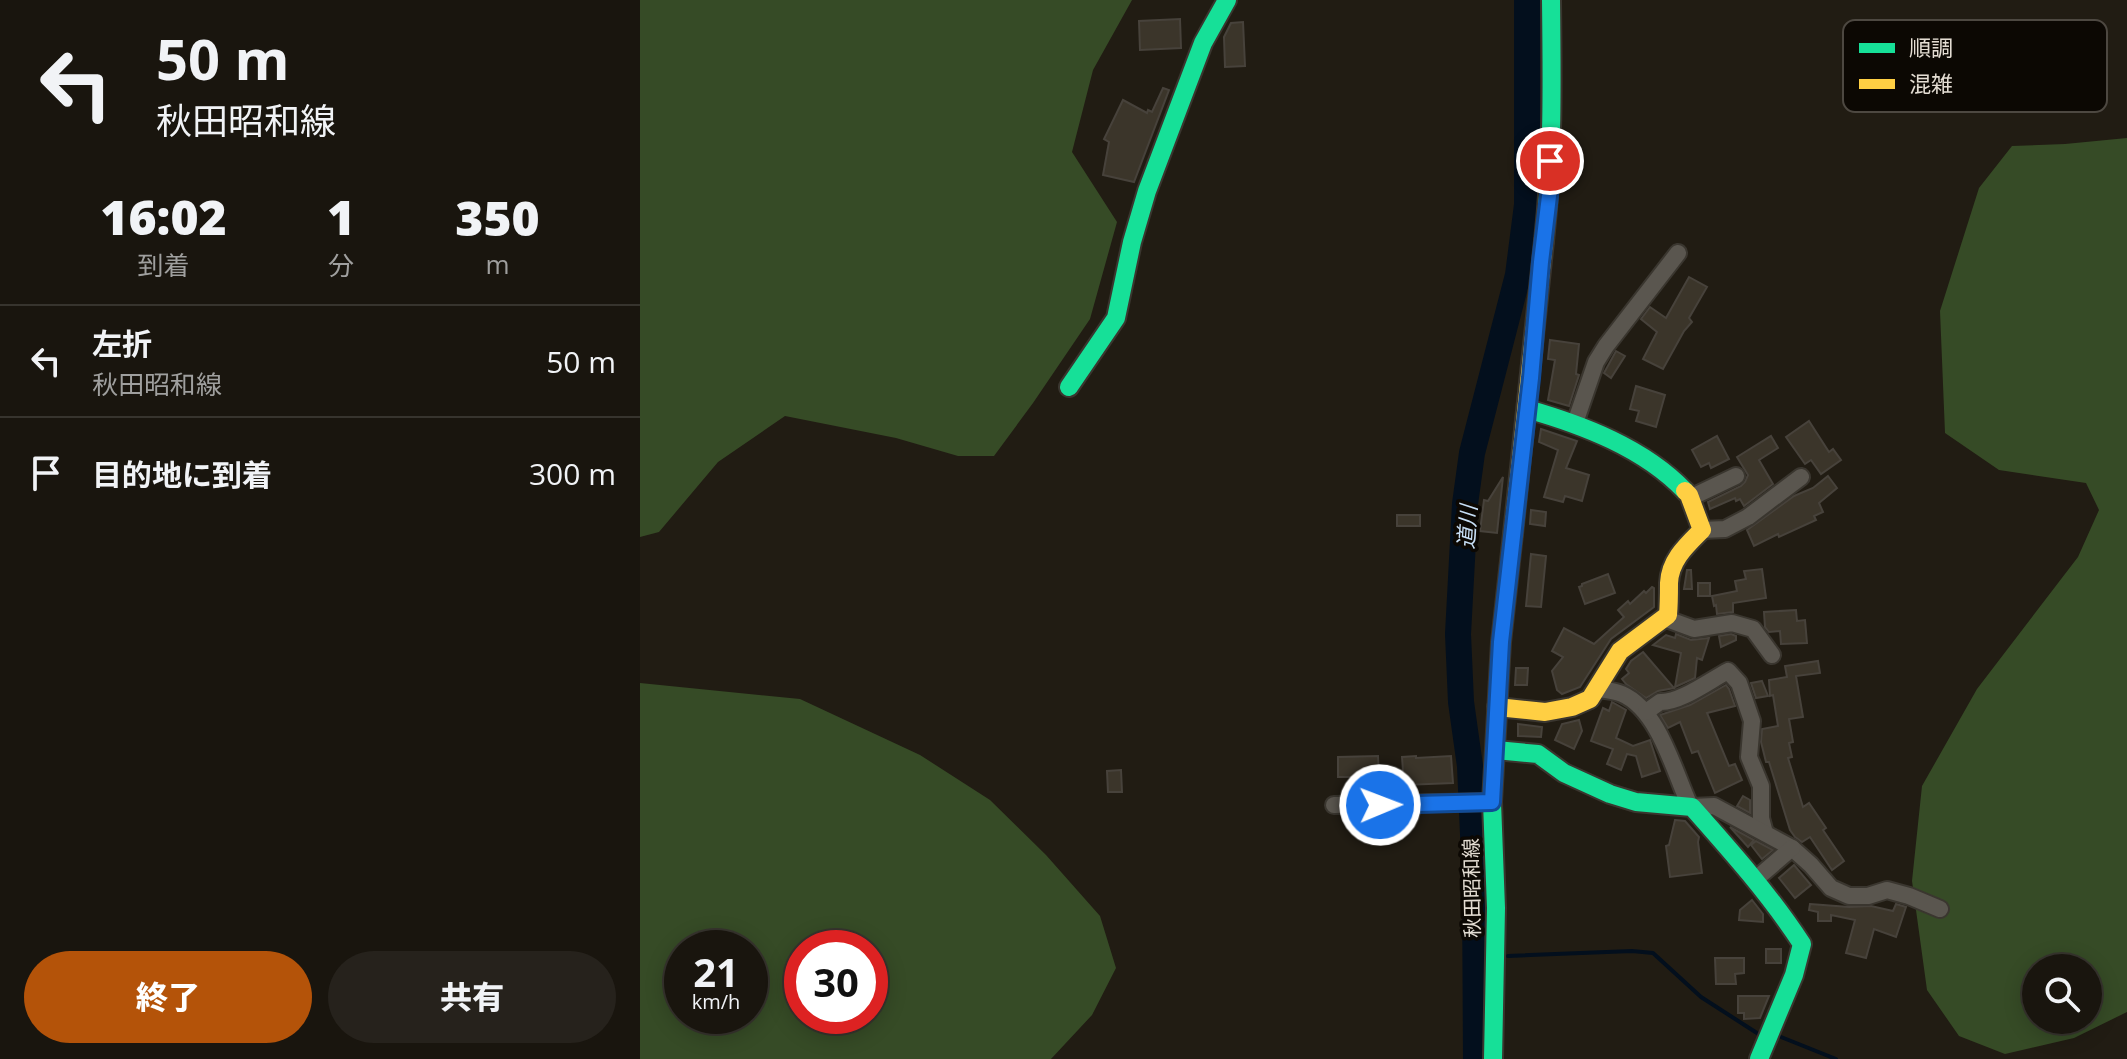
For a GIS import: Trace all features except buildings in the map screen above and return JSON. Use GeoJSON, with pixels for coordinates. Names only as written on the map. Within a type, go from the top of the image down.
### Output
{"type":"FeatureCollection","features":[{"type":"Feature","properties":{"kind":"street"},"geometry":{"type":"LineString","coordinates":[[1069,387],[1116,318],[1132,242],[1147,191],[1203,43],[1227,0]]}},
{"type":"Feature","properties":{"kind":"street","name":"秋田昭和線"},"geometry":{"type":"LineString","coordinates":[[1493,1059],[1496,908],[1492,802],[1497,707],[1501,642],[1549,196],[1551,0]]}},
{"type":"Feature","properties":{"kind":"street"},"geometry":{"type":"LineString","coordinates":[[1575,423],[1596,362],[1678,253]]}},
{"type":"Feature","properties":{"kind":"street"},"geometry":{"type":"LineString","coordinates":[[1527,409],[1575,423],[1641,456],[1671,476],[1690,498],[1702,530]]}},
{"type":"Feature","properties":{"kind":"street"},"geometry":{"type":"LineString","coordinates":[[1690,498],[1736,476]]}},
{"type":"Feature","properties":{"kind":"street"},"geometry":{"type":"LineString","coordinates":[[1497,707],[1545,712],[1572,707],[1590,699],[1620,651],[1668,615],[1669,579],[1676,557],[1702,530],[1725,529],[1748,517],[1801,477]]}},
{"type":"Feature","properties":{"kind":"street"},"geometry":{"type":"LineString","coordinates":[[1664,618],[1694,629],[1732,623],[1753,629],[1772,655]]}},
{"type":"Feature","properties":{"kind":"street"},"geometry":{"type":"LineString","coordinates":[[1646,712],[1660,702],[1680,698],[1728,671],[1739,683],[1752,721],[1749,757],[1761,786],[1761,818],[1765,833]]}},
{"type":"Feature","properties":{"kind":"street"},"geometry":{"type":"LineString","coordinates":[[1598,689],[1623,694],[1646,712],[1691,806],[1756,879],[1802,944],[1794,975],[1759,1059]]}},
{"type":"Feature","properties":{"kind":"street"},"geometry":{"type":"LineString","coordinates":[[1496,750],[1538,754],[1564,773],[1636,802],[1714,806],[1792,848],[1831,888],[1849,896],[1868,896],[1887,890],[1940,909]]}},
{"type":"Feature","properties":{"kind":"street"},"geometry":{"type":"LineString","coordinates":[[1334,805],[1492,802]]}},
{"type":"Feature","properties":{"kind":"street"},"geometry":{"type":"LineString","coordinates":[[1756,879],[1792,848]]}},
{"type":"Feature","properties":{"kind":"green space"},"geometry":{"type":"Polygon","coordinates":[[[640,0],[1132,0],[1093,70],[1072,152],[1117,222],[1090,319],[994,456],[958,456],[896,438],[785,416],[718,462],[659,532],[640,537],[640,0]]]}},
{"type":"Feature","properties":{"kind":"green space"},"geometry":{"type":"Polygon","coordinates":[[[2127,138],[2127,1012],[2102,1024],[2102,954],[2022,954],[2022,1034],[2082,1034],[2005,1054],[1959,1036],[1927,990],[1912,881],[1922,786],[1977,689],[2078,557],[2099,510],[2086,483],[1999,470],[1945,433],[1940,311],[1979,188],[2012,146],[2127,138]]]}},
{"type":"Feature","properties":{"kind":"green space"},"geometry":{"type":"Polygon","coordinates":[[[640,683],[800,699],[920,755],[990,800],[1046,855],[1100,916],[1116,968],[1092,1015],[1051,1059],[640,1059],[640,683]]]}},
{"type":"Feature","properties":{"kind":"waterway","name":"道川"},"geometry":{"type":"LineString","coordinates":[[1476,1059],[1475,879],[1470,766],[1461,702],[1458,634],[1465,504],[1472,453],[1518,275],[1527,205],[1527,0]]}},
{"type":"Feature","properties":{"kind":"waterway"},"geometry":{"type":"LineString","coordinates":[[1508,956],[1632,951],[1653,953],[1701,997],[1760,1035]]}},
{"type":"Feature","properties":{"kind":"waterway","name":"道川"},"geometry":{"type":"LineString","coordinates":[[1475,954],[1482,954]]}},
{"type":"Feature","properties":{"kind":"waterway"},"geometry":{"type":"LineString","coordinates":[[1781,1037],[1836,1059]]}},
{"type":"Feature","properties":{"kind":"traffic: fast"},"geometry":{"type":"LineString","coordinates":[[1069,387],[1116,318],[1132,242],[1147,191],[1203,43],[1227,0]]}},
{"type":"Feature","properties":{"kind":"traffic: fast"},"geometry":{"type":"LineString","coordinates":[[1544,241],[1552,90],[1551,0]]}},
{"type":"Feature","properties":{"kind":"traffic: fast"},"geometry":{"type":"LineString","coordinates":[[1527,409],[1570,423],[1632,450],[1685,491]]}},
{"type":"Feature","properties":{"kind":"traffic: fast"},"geometry":{"type":"LineString","coordinates":[[1493,1059],[1496,908],[1492,802],[1501,642],[1513,534]]}},
{"type":"Feature","properties":{"kind":"traffic: fast"},"geometry":{"type":"LineString","coordinates":[[1496,750],[1538,754],[1564,773],[1636,802],[1692,807],[1736,857],[1802,944],[1794,975],[1759,1059]]}},
{"type":"Feature","properties":{"kind":"traffic: slow"},"geometry":{"type":"LineString","coordinates":[[1513,534],[1544,241]]}},
{"type":"Feature","properties":{"kind":"traffic: slow"},"geometry":{"type":"LineString","coordinates":[[1497,707],[1545,712],[1572,707],[1590,699],[1620,651],[1668,615],[1672,567],[1702,530],[1685,491]]}},
{"type":"Feature","properties":{"kind":"route"},"geometry":{"type":"LineString","coordinates":[[1380,805],[1492,802],[1501,642],[1531,378],[1550,161]]}}]}
